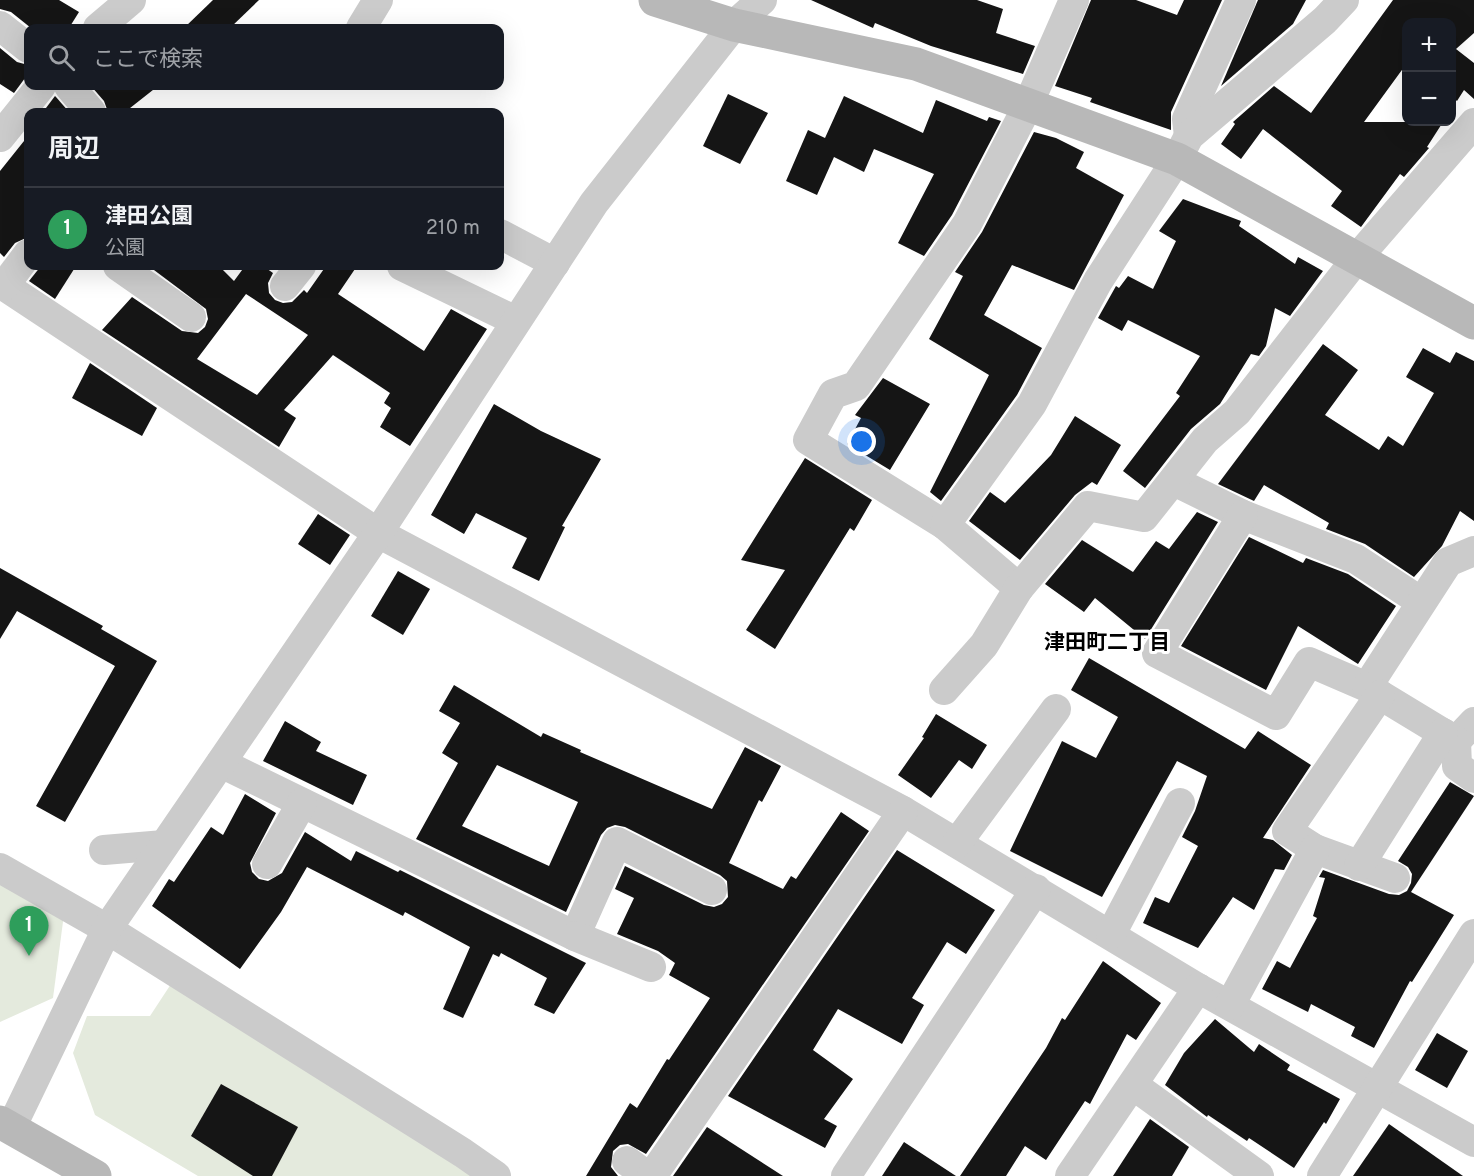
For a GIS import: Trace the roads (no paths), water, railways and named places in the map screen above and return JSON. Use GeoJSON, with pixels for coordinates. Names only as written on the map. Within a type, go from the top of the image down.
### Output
{"type":"FeatureCollection","features":[{"type":"Feature","properties":{"kind":"street"},"geometry":{"type":"LineString","coordinates":[[103,24],[131,0]]}},
{"type":"Feature","properties":{"kind":"street"},"geometry":{"type":"LineString","coordinates":[[363,24],[378,0]]}},
{"type":"Feature","properties":{"kind":"street"},"geometry":{"type":"LineString","coordinates":[[655,0],[734,24],[915,64],[1028,105],[1183,147],[1357,258],[1474,323]]}},
{"type":"Feature","properties":{"kind":"street"},"geometry":{"type":"LineString","coordinates":[[94,1176],[4,1133],[106,929],[378,533],[594,203],[734,24],[762,0]]}},
{"type":"Feature","properties":{"kind":"street"},"geometry":{"type":"LineString","coordinates":[[1019,588],[945,525],[808,440],[832,394],[856,386],[967,224],[1028,105],[1074,0]]}},
{"type":"Feature","properties":{"kind":"street"},"geometry":{"type":"LineString","coordinates":[[1183,147],[1187,119],[1241,0]]}},
{"type":"Feature","properties":{"kind":"street"},"geometry":{"type":"LineString","coordinates":[[945,525],[1032,404],[1098,281],[1183,147],[1325,20],[1344,0]]}},
{"type":"Feature","properties":{"kind":"street"},"geometry":{"type":"LineString","coordinates":[[0,26],[24,45]]}},
{"type":"Feature","properties":{"kind":"street"},"geometry":{"type":"LineString","coordinates":[[0,137],[38,90]]}},
{"type":"Feature","properties":{"kind":"street"},"geometry":{"type":"LineString","coordinates":[[72,90],[88,108]]}},
{"type":"Feature","properties":{"kind":"street"},"geometry":{"type":"LineString","coordinates":[[945,690],[984,645],[1019,588],[1088,506],[1144,517],[1205,440],[1238,412],[1357,258],[1474,123]]}},
{"type":"Feature","properties":{"kind":"street"},"geometry":{"type":"LineString","coordinates":[[504,236],[555,263]]}},
{"type":"Feature","properties":{"kind":"street"},"geometry":{"type":"LineString","coordinates":[[24,259],[2,285],[378,533],[903,812],[1036,889],[1198,988],[1474,1142]]}},
{"type":"Feature","properties":{"kind":"street"},"geometry":{"type":"LineString","coordinates":[[124,270],[191,317]]}},
{"type":"Feature","properties":{"kind":"street"},"geometry":{"type":"LineString","coordinates":[[410,270],[516,321]]}},
{"type":"Feature","properties":{"kind":"street"},"geometry":{"type":"LineString","coordinates":[[1173,481],[1243,515],[1356,559],[1420,601]]}},
{"type":"Feature","properties":{"kind":"street"},"geometry":{"type":"LineString","coordinates":[[1243,515],[1157,653],[1276,715],[1310,662],[1458,732]]}},
{"type":"Feature","properties":{"kind":"street"},"geometry":{"type":"LineString","coordinates":[[1395,878],[1315,849],[1287,831],[1374,691],[1420,601],[1448,562],[1474,550]]}},
{"type":"Feature","properties":{"kind":"street"},"geometry":{"type":"LineString","coordinates":[[957,843],[1056,709]]}},
{"type":"Feature","properties":{"kind":"street"},"geometry":{"type":"LineString","coordinates":[[1458,732],[1456,766],[1474,778]]}},
{"type":"Feature","properties":{"kind":"street"},"geometry":{"type":"LineString","coordinates":[[1359,866],[1458,732]]}},
{"type":"Feature","properties":{"kind":"street"},"geometry":{"type":"LineString","coordinates":[[221,763],[576,936],[651,967]]}},
{"type":"Feature","properties":{"kind":"street"},"geometry":{"type":"LineString","coordinates":[[267,864],[302,803]]}},
{"type":"Feature","properties":{"kind":"street"},"geometry":{"type":"LineString","coordinates":[[1111,934],[1180,804]]}},
{"type":"Feature","properties":{"kind":"street"},"geometry":{"type":"LineString","coordinates":[[642,1171],[903,812]]}},
{"type":"Feature","properties":{"kind":"street"},"geometry":{"type":"LineString","coordinates":[[576,936],[617,842],[712,890]]}},
{"type":"Feature","properties":{"kind":"street"},"geometry":{"type":"LineString","coordinates":[[104,850],[164,845]]}},
{"type":"Feature","properties":{"kind":"street"},"geometry":{"type":"LineString","coordinates":[[1230,1005],[1315,849]]}},
{"type":"Feature","properties":{"kind":"street"},"geometry":{"type":"LineString","coordinates":[[0,867],[106,929],[496,1176]]}},
{"type":"Feature","properties":{"kind":"street"},"geometry":{"type":"LineString","coordinates":[[846,1176],[1036,889]]}},
{"type":"Feature","properties":{"kind":"street"},"geometry":{"type":"LineString","coordinates":[[1322,1176],[1474,934]]}},
{"type":"Feature","properties":{"kind":"street"},"geometry":{"type":"LineString","coordinates":[[1070,1176],[1198,988]]}},
{"type":"Feature","properties":{"kind":"street"},"geometry":{"type":"LineString","coordinates":[[1133,1085],[1259,1176]]}},
{"type":"Feature","properties":{"kind":"place","name":"津田公園"},"geometry":{"type":"Point","coordinates":[29,956]}},
{"type":"Feature","properties":{"kind":"district","name":"津田町二丁目"},"geometry":{"type":"Point","coordinates":[1107,642]}}]}
